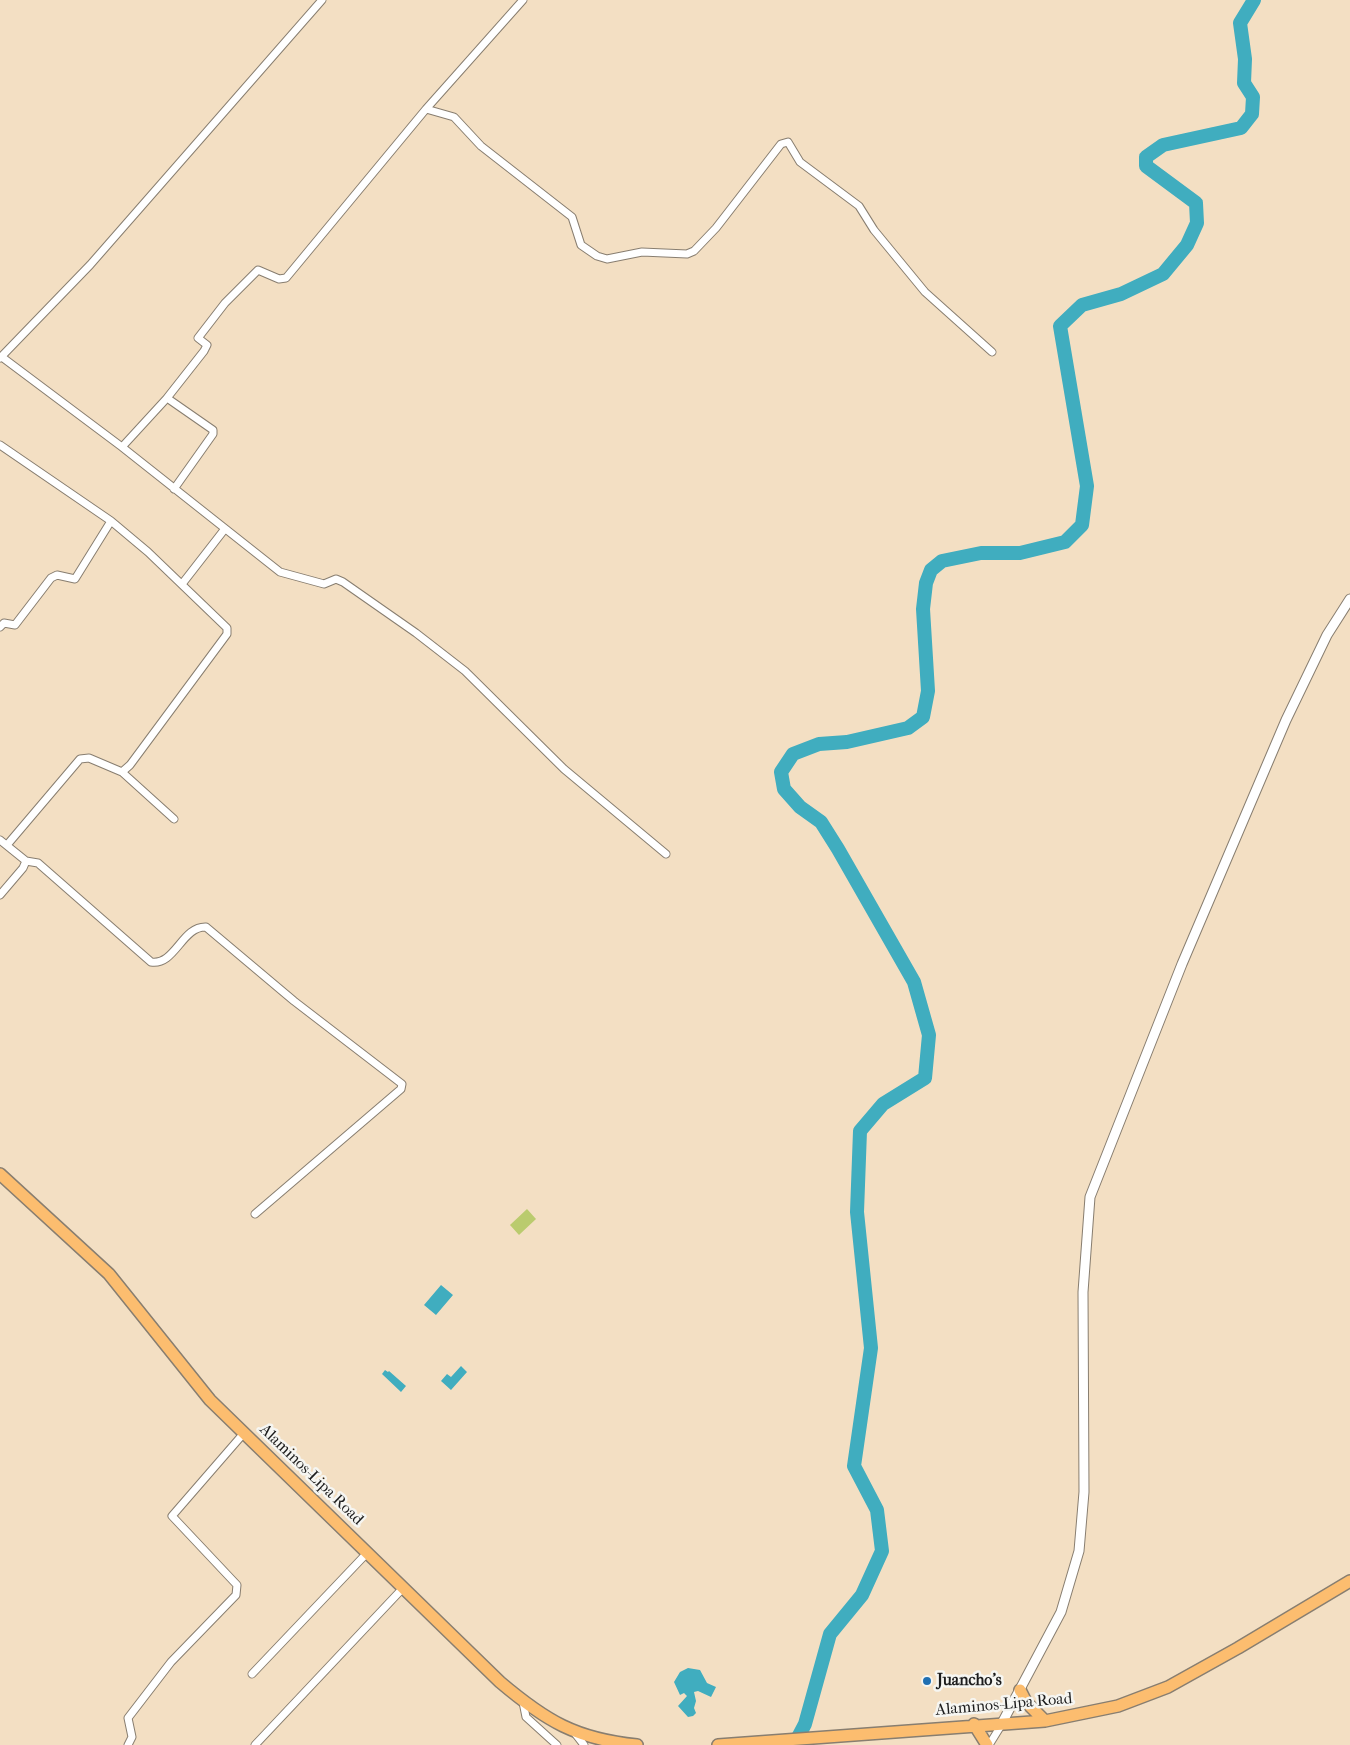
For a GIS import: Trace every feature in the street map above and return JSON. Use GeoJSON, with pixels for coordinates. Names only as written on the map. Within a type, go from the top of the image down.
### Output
{"type":"FeatureCollection","features":[{"type":"Feature","properties":{"kind":"main road","name":"Alaminos-Lipa Road"},"geometry":{"type":"LineString","coordinates":[[0,1174],[109,1274],[210,1400],[500,1682],[523,1702],[574,1732],[609,1742],[637,1745]]}},
{"type":"Feature","properties":{"kind":"main road","name":"Alaminos-Lipa Road"},"geometry":{"type":"LineString","coordinates":[[718,1745],[974,1724],[1045,1721],[1118,1706],[1168,1687],[1238,1648],[1350,1581]]}},
{"type":"Feature","properties":{"kind":"main road"},"geometry":{"type":"LineString","coordinates":[[1020,1690],[1026,1702],[1045,1721]]}},
{"type":"Feature","properties":{"kind":"main road"},"geometry":{"type":"LineString","coordinates":[[974,1724],[988,1745]]}},
{"type":"Feature","properties":{"kind":"street"},"geometry":{"type":"LineString","coordinates":[[322,0],[90,265],[1,358],[122,447],[224,530],[280,572],[324,584],[336,579],[344,582],[416,633],[465,671],[564,770],[666,854]]}},
{"type":"Feature","properties":{"kind":"street"},"geometry":{"type":"LineString","coordinates":[[122,447],[167,398],[204,351],[207,345],[198,338],[225,303],[258,270],[279,279],[286,278],[426,109],[524,0]]}},
{"type":"Feature","properties":{"kind":"street"},"geometry":{"type":"LineString","coordinates":[[426,109],[454,118],[481,146],[572,217],[581,245],[597,256],[607,259],[642,252],[687,254],[694,251],[716,228],[781,144],[788,142],[800,162],[860,206],[874,230],[898,257],[910,276],[925,292],[992,352]]}},
{"type":"Feature","properties":{"kind":"street"},"geometry":{"type":"LineString","coordinates":[[167,398],[212,430],[213,434],[174,489]]}},
{"type":"Feature","properties":{"kind":"street"},"geometry":{"type":"LineString","coordinates":[[0,445],[111,521],[228,628],[227,634],[122,772]]}},
{"type":"Feature","properties":{"kind":"street"},"geometry":{"type":"LineString","coordinates":[[0,627],[8,622],[15,625],[56,575],[75,579],[111,521]]}},
{"type":"Feature","properties":{"kind":"street"},"geometry":{"type":"LineString","coordinates":[[182,584],[224,530]]}},
{"type":"Feature","properties":{"kind":"street"},"geometry":{"type":"LineString","coordinates":[[988,1745],[1002,1723],[1061,1612],[1078,1551],[1084,1492],[1083,1292],[1090,1197],[1182,964],[1286,720],[1326,634],[1350,599]]}},
{"type":"Feature","properties":{"kind":"street"},"geometry":{"type":"LineString","coordinates":[[7,845],[80,759],[89,758],[122,772],[174,819]]}},
{"type":"Feature","properties":{"kind":"street"},"geometry":{"type":"LineString","coordinates":[[0,840],[26,861],[38,863],[151,962],[157,963],[164,960],[194,929],[206,927],[294,1001],[402,1084],[401,1090],[255,1214]]}},
{"type":"Feature","properties":{"kind":"street"},"geometry":{"type":"LineString","coordinates":[[0,896],[23,868],[26,861]]}},
{"type":"Feature","properties":{"kind":"street"},"geometry":{"type":"LineString","coordinates":[[128,1745],[132,1736],[128,1718],[171,1662],[236,1595],[237,1585],[172,1516],[244,1434]]}},
{"type":"Feature","properties":{"kind":"street"},"geometry":{"type":"LineString","coordinates":[[252,1674],[368,1552]]}},
{"type":"Feature","properties":{"kind":"street"},"geometry":{"type":"LineString","coordinates":[[255,1745],[404,1587]]}},
{"type":"Feature","properties":{"kind":"street"},"geometry":{"type":"LineString","coordinates":[[523,1702],[526,1717],[557,1745]]}},
{"type":"Feature","properties":{"kind":"street"},"geometry":{"type":"LineString","coordinates":[[574,1732],[584,1745]]}},
{"type":"Feature","properties":{"kind":"green space"},"geometry":{"type":"Polygon","coordinates":[[[527,1209],[536,1219],[519,1235],[510,1225],[527,1209]]]}},
{"type":"Feature","properties":{"kind":"water"},"geometry":{"type":"Polygon","coordinates":[[[441,1285],[453,1295],[436,1315],[424,1305],[441,1285]]]}},
{"type":"Feature","properties":{"kind":"water"},"geometry":{"type":"Polygon","coordinates":[[[461,1366],[467,1372],[451,1390],[441,1381],[447,1374],[451,1377],[461,1366]]]}},
{"type":"Feature","properties":{"kind":"water"},"geometry":{"type":"Polygon","coordinates":[[[385,1370],[389,1371],[406,1386],[401,1392],[382,1374],[385,1370]]]}},
{"type":"Feature","properties":{"kind":"water"},"geometry":{"type":"Polygon","coordinates":[[[688,1668],[700,1670],[707,1683],[716,1687],[711,1697],[698,1691],[694,1692],[696,1701],[694,1708],[696,1713],[688,1717],[678,1706],[687,1696],[684,1693],[680,1695],[674,1682],[680,1672],[688,1668]]]}},
{"type":"Feature","properties":{"kind":"waterway"},"geometry":{"type":"LineString","coordinates":[[794,1745],[805,1724],[830,1634],[862,1595],[882,1551],[877,1510],[854,1466],[871,1348],[857,1212],[860,1131],[883,1104],[925,1078],[929,1035],[914,982],[821,822],[800,807],[784,789],[781,772],[793,754],[819,744],[847,742],[908,728],[923,717],[928,691],[923,609],[926,583],[931,570],[942,561],[981,553],[1020,553],[1065,542],[1082,525],[1087,486],[1060,326],[1082,305],[1121,294],[1163,274],[1187,245],[1197,223],[1196,203],[1146,166],[1146,157],[1163,145],[1241,128],[1252,114],[1253,97],[1244,83],[1245,59],[1240,23],[1254,0]]}},
{"type":"Feature","properties":{"kind":"place","name":"Juancho's"},"geometry":{"type":"Point","coordinates":[927,1681]}}]}
